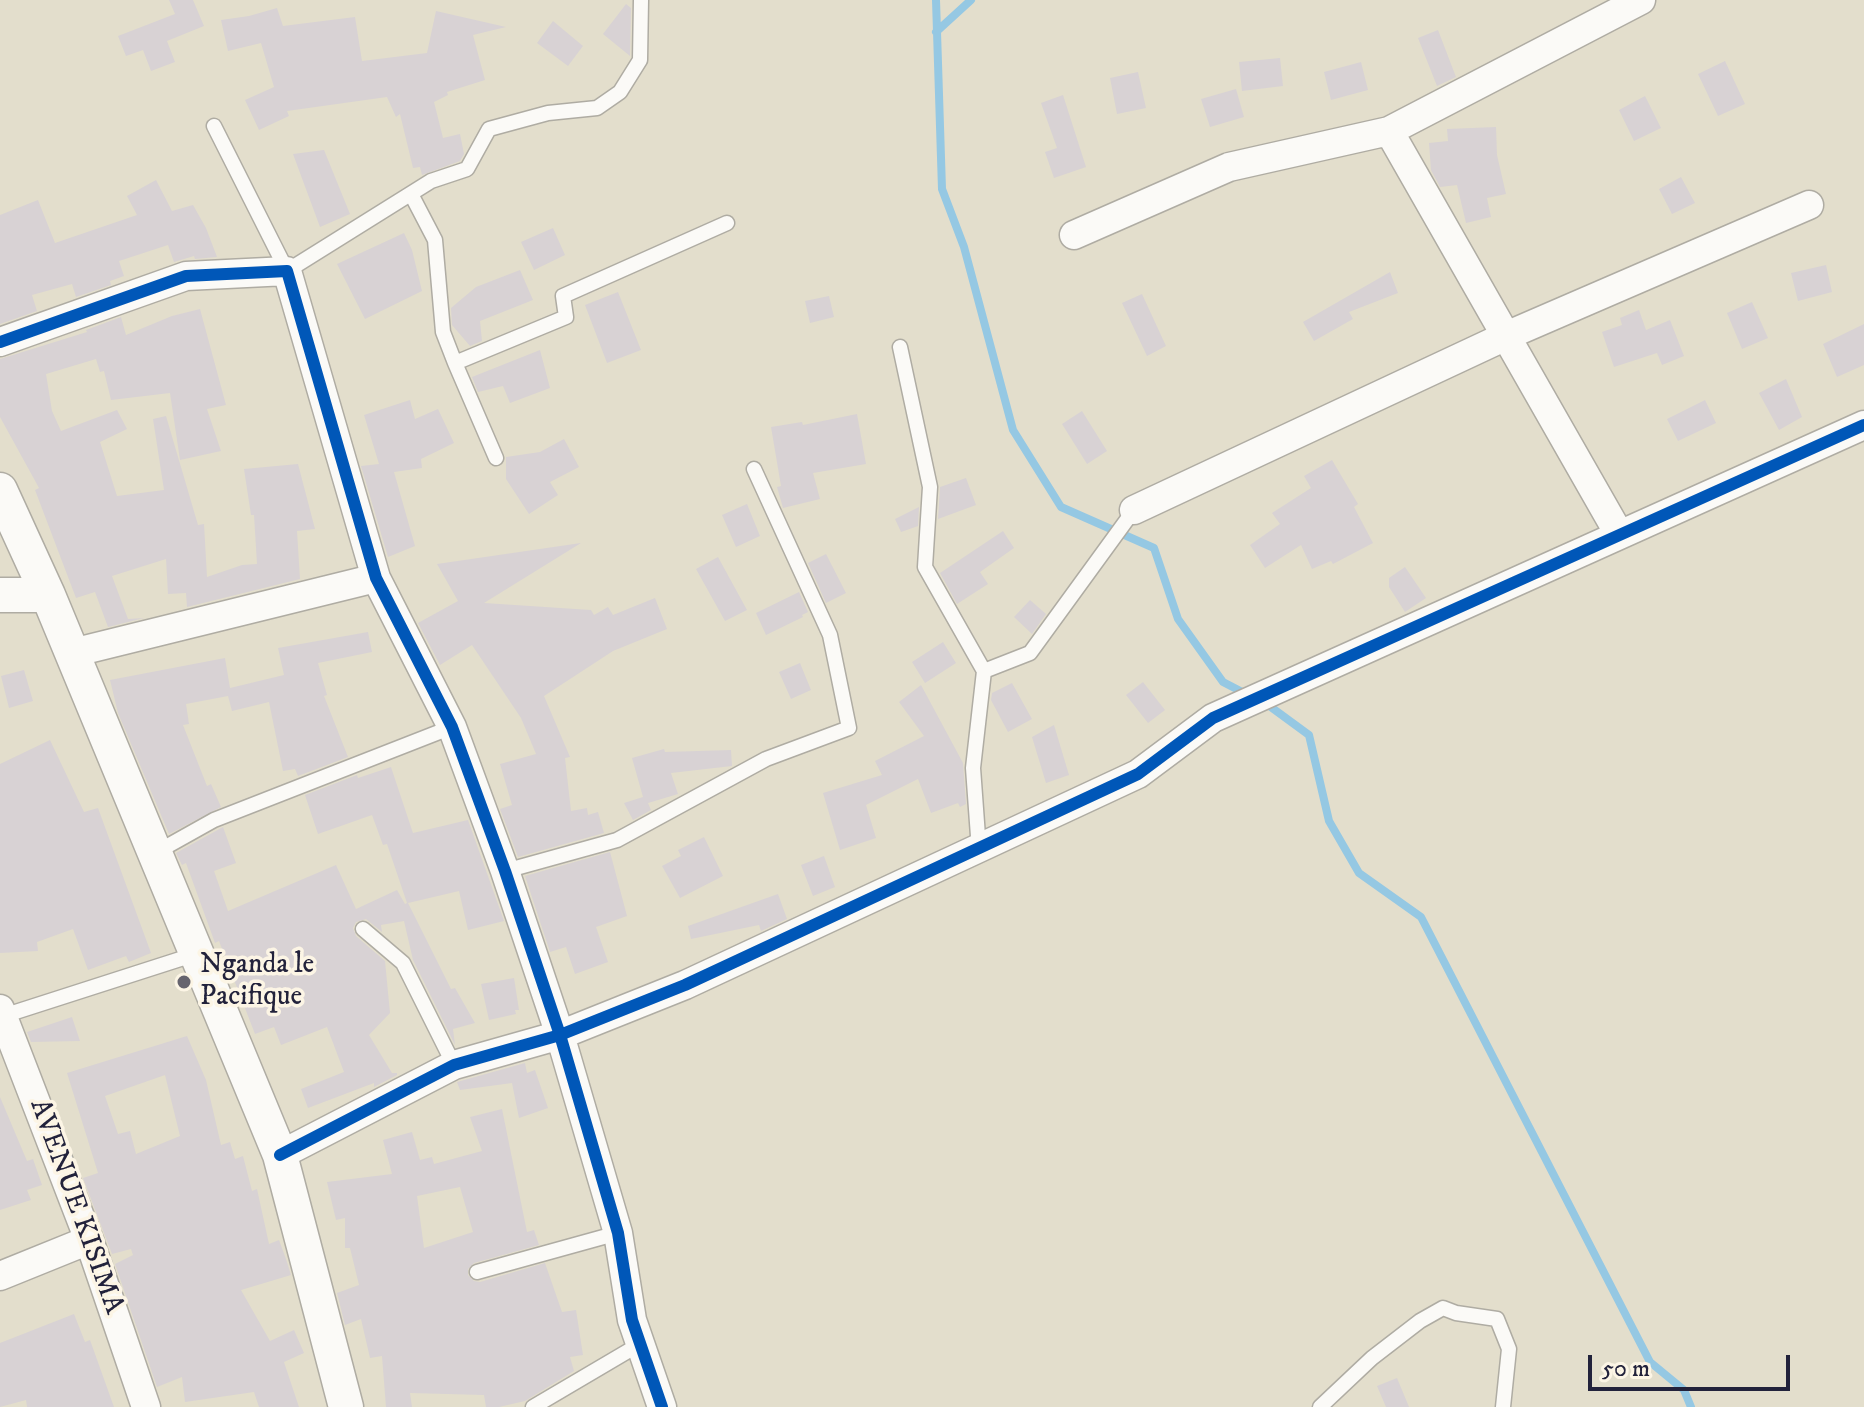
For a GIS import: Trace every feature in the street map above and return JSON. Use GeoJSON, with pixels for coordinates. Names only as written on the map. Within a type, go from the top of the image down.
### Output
{"type":"FeatureCollection","features":[{"type":"Feature","properties":{"kind":"street"},"geometry":{"type":"LineString","coordinates":[[1074,235],[1229,167],[1389,131],[1641,0]]}},
{"type":"Feature","properties":{"kind":"street"},"geometry":{"type":"LineString","coordinates":[[1389,131],[1619,534]]}},
{"type":"Feature","properties":{"kind":"street"},"geometry":{"type":"LineString","coordinates":[[1134,510],[1506,336],[1809,205]]}},
{"type":"Feature","properties":{"kind":"street"},"geometry":{"type":"LineString","coordinates":[[0,342],[186,276],[287,271],[376,578],[452,727],[560,1035],[618,1233],[632,1320],[662,1407]]}},
{"type":"Feature","properties":{"kind":"street"},"geometry":{"type":"LineString","coordinates":[[280,1155],[454,1065],[560,1035],[685,985],[979,850],[1138,774],[1213,718],[1864,425]]}},
{"type":"Feature","properties":{"kind":"street"},"geometry":{"type":"LineString","coordinates":[[0,490],[48,595],[280,1155],[346,1407]]}},
{"type":"Feature","properties":{"kind":"street"},"geometry":{"type":"LineString","coordinates":[[72,653],[376,578]]}},
{"type":"Feature","properties":{"kind":"street"},"geometry":{"type":"LineString","coordinates":[[0,595],[48,595]]}},
{"type":"Feature","properties":{"kind":"street","name":"AVENUE KISIMA"},"geometry":{"type":"LineString","coordinates":[[2,1012],[89,1240],[146,1407]]}},
{"type":"Feature","properties":{"kind":"street"},"geometry":{"type":"LineString","coordinates":[[0,1276],[89,1240]]}},
{"type":"Feature","properties":{"kind":"lane"},"geometry":{"type":"LineString","coordinates":[[214,126],[287,271],[431,181],[467,169],[489,129],[548,113],[597,108],[620,92],[640,60],[641,0]]}},
{"type":"Feature","properties":{"kind":"lane"},"geometry":{"type":"LineString","coordinates":[[411,194],[435,240],[443,332],[496,458]]}},
{"type":"Feature","properties":{"kind":"lane"},"geometry":{"type":"LineString","coordinates":[[455,363],[566,317],[563,296],[727,223]]}},
{"type":"Feature","properties":{"kind":"lane"},"geometry":{"type":"LineString","coordinates":[[900,347],[930,487],[925,567],[984,671],[973,768],[979,850]]}},
{"type":"Feature","properties":{"kind":"lane"},"geometry":{"type":"LineString","coordinates":[[505,871],[617,840],[766,759],[849,728],[830,635],[754,469]]}},
{"type":"Feature","properties":{"kind":"lane"},"geometry":{"type":"LineString","coordinates":[[984,671],[1030,653],[1134,510]]}},
{"type":"Feature","properties":{"kind":"lane"},"geometry":{"type":"LineString","coordinates":[[155,853],[214,820],[452,727]]}},
{"type":"Feature","properties":{"kind":"lane"},"geometry":{"type":"LineString","coordinates":[[363,929],[403,963],[454,1065]]}},
{"type":"Feature","properties":{"kind":"lane"},"geometry":{"type":"LineString","coordinates":[[2,1012],[196,954]]}},
{"type":"Feature","properties":{"kind":"lane"},"geometry":{"type":"LineString","coordinates":[[477,1272],[618,1233]]}},
{"type":"Feature","properties":{"kind":"lane"},"geometry":{"type":"LineString","coordinates":[[1320,1407],[1372,1358],[1420,1321],[1443,1308],[1497,1319],[1509,1349],[1503,1407]]}},
{"type":"Feature","properties":{"kind":"lane"},"geometry":{"type":"LineString","coordinates":[[533,1407],[640,1344]]}},
{"type":"Feature","properties":{"kind":"building"},"geometry":{"type":"Polygon","coordinates":[[[169,0],[193,0],[204,26],[167,41],[175,62],[151,71],[143,50],[126,56],[118,36],[175,14],[169,0]]]}},
{"type":"Feature","properties":{"kind":"building"},"geometry":{"type":"Polygon","coordinates":[[[626,4],[631,8],[630,56],[603,34],[626,4]]]}},
{"type":"Feature","properties":{"kind":"building"},"geometry":{"type":"Polygon","coordinates":[[[277,8],[283,26],[355,17],[362,61],[427,53],[436,11],[506,27],[473,35],[485,80],[447,92],[448,95],[434,102],[443,138],[460,134],[464,154],[460,161],[422,175],[420,167],[413,168],[400,114],[396,117],[387,97],[287,111],[289,116],[259,130],[245,100],[274,87],[261,43],[228,51],[221,20],[277,8]]]}},
{"type":"Feature","properties":{"kind":"building"},"geometry":{"type":"Polygon","coordinates":[[[553,21],[583,46],[568,66],[537,43],[553,21]]]}},
{"type":"Feature","properties":{"kind":"building"},"geometry":{"type":"Polygon","coordinates":[[[1438,30],[1456,77],[1437,86],[1418,38],[1438,30]]]}},
{"type":"Feature","properties":{"kind":"building"},"geometry":{"type":"Polygon","coordinates":[[[1280,58],[1283,86],[1242,91],[1239,62],[1280,58]]]}},
{"type":"Feature","properties":{"kind":"building"},"geometry":{"type":"Polygon","coordinates":[[[1725,61],[1745,104],[1718,116],[1698,74],[1725,61]]]}},
{"type":"Feature","properties":{"kind":"building"},"geometry":{"type":"Polygon","coordinates":[[[1361,62],[1368,90],[1331,100],[1324,72],[1361,62]]]}},
{"type":"Feature","properties":{"kind":"building"},"geometry":{"type":"Polygon","coordinates":[[[1138,72],[1146,108],[1117,114],[1110,78],[1138,72]]]}},
{"type":"Feature","properties":{"kind":"building"},"geometry":{"type":"Polygon","coordinates":[[[1236,89],[1244,117],[1210,127],[1201,99],[1236,89]]]}},
{"type":"Feature","properties":{"kind":"building"},"geometry":{"type":"Polygon","coordinates":[[[1063,95],[1086,167],[1054,178],[1045,152],[1057,148],[1041,103],[1063,95]]]}},
{"type":"Feature","properties":{"kind":"building"},"geometry":{"type":"Polygon","coordinates":[[[1645,96],[1661,128],[1634,141],[1619,110],[1645,96]]]}},
{"type":"Feature","properties":{"kind":"building"},"geometry":{"type":"Polygon","coordinates":[[[1496,127],[1497,155],[1506,194],[1487,198],[1491,217],[1466,223],[1457,185],[1440,187],[1431,170],[1429,143],[1448,141],[1447,129],[1496,127]]]}},
{"type":"Feature","properties":{"kind":"building"},"geometry":{"type":"Polygon","coordinates":[[[324,150],[350,214],[320,227],[293,154],[324,150]]]}},
{"type":"Feature","properties":{"kind":"building"},"geometry":{"type":"Polygon","coordinates":[[[1681,177],[1695,203],[1672,214],[1659,189],[1681,177]]]}},
{"type":"Feature","properties":{"kind":"building"},"geometry":{"type":"Polygon","coordinates":[[[156,180],[172,211],[193,205],[217,257],[195,259],[194,256],[174,262],[168,245],[119,261],[124,276],[110,281],[111,285],[76,297],[72,284],[32,295],[37,311],[0,324],[0,215],[38,200],[55,243],[137,215],[127,196],[156,180]]]}},
{"type":"Feature","properties":{"kind":"building"},"geometry":{"type":"Polygon","coordinates":[[[553,228],[565,255],[534,270],[521,242],[553,228]]]}},
{"type":"Feature","properties":{"kind":"building"},"geometry":{"type":"Polygon","coordinates":[[[404,233],[412,250],[422,291],[365,319],[337,264],[404,233]]]}},
{"type":"Feature","properties":{"kind":"building"},"geometry":{"type":"Polygon","coordinates":[[[1826,265],[1832,292],[1798,301],[1791,273],[1826,265]]]}},
{"type":"Feature","properties":{"kind":"building"},"geometry":{"type":"Polygon","coordinates":[[[520,270],[533,300],[480,321],[482,341],[470,346],[452,325],[451,308],[476,287],[520,270]]]}},
{"type":"Feature","properties":{"kind":"building"},"geometry":{"type":"Polygon","coordinates":[[[1390,272],[1398,293],[1349,312],[1353,319],[1314,341],[1303,322],[1390,272]]]}},
{"type":"Feature","properties":{"kind":"building"},"geometry":{"type":"Polygon","coordinates":[[[618,292],[641,350],[607,363],[585,305],[618,292]]]}},
{"type":"Feature","properties":{"kind":"building"},"geometry":{"type":"Polygon","coordinates":[[[1142,294],[1166,346],[1147,356],[1122,303],[1142,294]]]}},
{"type":"Feature","properties":{"kind":"building"},"geometry":{"type":"Polygon","coordinates":[[[829,296],[834,317],[810,323],[805,301],[829,296]]]}},
{"type":"Feature","properties":{"kind":"building"},"geometry":{"type":"Polygon","coordinates":[[[1752,302],[1768,338],[1742,349],[1727,313],[1752,302]]]}},
{"type":"Feature","properties":{"kind":"building"},"geometry":{"type":"Polygon","coordinates":[[[200,309],[226,405],[207,409],[221,451],[180,460],[170,393],[111,400],[104,371],[100,372],[96,359],[46,374],[52,411],[61,431],[117,410],[127,429],[100,442],[117,496],[164,490],[153,419],[166,416],[198,525],[204,524],[207,577],[242,565],[257,564],[254,515],[251,515],[244,469],[298,464],[315,529],[297,531],[300,579],[187,607],[186,593],[168,594],[166,559],[112,576],[128,619],[144,618],[108,627],[95,592],[76,598],[35,490],[39,488],[0,417],[0,359],[87,332],[121,317],[126,335],[172,316],[200,309]]]}},
{"type":"Feature","properties":{"kind":"building"},"geometry":{"type":"Polygon","coordinates":[[[1639,310],[1646,330],[1670,320],[1684,356],[1662,365],[1657,353],[1614,367],[1602,332],[1622,325],[1620,318],[1639,310]]]}},
{"type":"Feature","properties":{"kind":"building"},"geometry":{"type":"Polygon","coordinates":[[[1864,324],[1864,365],[1837,377],[1823,344],[1864,324]]]}},
{"type":"Feature","properties":{"kind":"building"},"geometry":{"type":"Polygon","coordinates":[[[540,350],[550,388],[510,403],[503,386],[478,392],[472,377],[540,350]]]}},
{"type":"Feature","properties":{"kind":"building"},"geometry":{"type":"Polygon","coordinates":[[[1786,379],[1802,417],[1779,430],[1759,393],[1786,379]]]}},
{"type":"Feature","properties":{"kind":"building"},"geometry":{"type":"Polygon","coordinates":[[[410,400],[415,419],[438,409],[454,443],[421,459],[422,468],[394,472],[415,546],[388,557],[361,466],[379,464],[364,415],[410,400]]]}},
{"type":"Feature","properties":{"kind":"building"},"geometry":{"type":"Polygon","coordinates":[[[1705,400],[1716,423],[1678,441],[1667,419],[1705,400]]]}},
{"type":"Feature","properties":{"kind":"building"},"geometry":{"type":"Polygon","coordinates":[[[1082,411],[1107,451],[1087,464],[1062,424],[1082,411]]]}},
{"type":"Feature","properties":{"kind":"building"},"geometry":{"type":"Polygon","coordinates":[[[857,414],[866,464],[813,473],[820,499],[783,508],[777,487],[781,486],[771,427],[802,422],[803,425],[857,414]]]}},
{"type":"Feature","properties":{"kind":"building"},"geometry":{"type":"Polygon","coordinates":[[[564,439],[579,467],[550,482],[558,495],[529,514],[506,479],[506,457],[540,452],[564,439]]]}},
{"type":"Feature","properties":{"kind":"building"},"geometry":{"type":"Polygon","coordinates":[[[1332,460],[1358,504],[1354,507],[1373,543],[1333,564],[1331,561],[1312,569],[1301,545],[1265,568],[1250,545],[1280,524],[1272,513],[1311,488],[1304,476],[1332,460]]]}},
{"type":"Feature","properties":{"kind":"building"},"geometry":{"type":"Polygon","coordinates":[[[966,478],[976,505],[938,519],[940,487],[966,478]]]}},
{"type":"Feature","properties":{"kind":"building"},"geometry":{"type":"Polygon","coordinates":[[[747,504],[760,536],[736,547],[722,515],[747,504]]]}},
{"type":"Feature","properties":{"kind":"building"},"geometry":{"type":"Polygon","coordinates":[[[919,507],[918,526],[901,532],[895,519],[919,507]]]}},
{"type":"Feature","properties":{"kind":"building"},"geometry":{"type":"Polygon","coordinates":[[[1003,531],[1014,548],[980,572],[988,584],[957,604],[940,573],[1003,531]]]}},
{"type":"Feature","properties":{"kind":"building"},"geometry":{"type":"Polygon","coordinates":[[[581,543],[484,603],[591,610],[594,615],[608,607],[613,615],[655,598],[667,629],[613,651],[544,696],[570,757],[565,758],[571,811],[587,808],[588,815],[598,812],[604,833],[518,857],[500,809],[512,805],[500,764],[536,754],[521,718],[472,645],[440,665],[418,623],[458,601],[437,564],[581,543]]]}},
{"type":"Feature","properties":{"kind":"building"},"geometry":{"type":"Polygon","coordinates":[[[826,554],[846,593],[826,603],[808,563],[826,554]]]}},
{"type":"Feature","properties":{"kind":"building"},"geometry":{"type":"Polygon","coordinates":[[[718,557],[747,610],[725,621],[696,569],[718,557]]]}},
{"type":"Feature","properties":{"kind":"building"},"geometry":{"type":"Polygon","coordinates":[[[1405,567],[1426,598],[1405,612],[1389,587],[1389,578],[1405,567]]]}},
{"type":"Feature","properties":{"kind":"building"},"geometry":{"type":"Polygon","coordinates":[[[799,592],[808,612],[766,635],[756,613],[799,592]]]}},
{"type":"Feature","properties":{"kind":"building"},"geometry":{"type":"Polygon","coordinates":[[[1030,600],[1046,614],[1032,634],[1014,617],[1030,600]]]}},
{"type":"Feature","properties":{"kind":"building"},"geometry":{"type":"Polygon","coordinates":[[[368,632],[372,652],[318,663],[327,695],[324,696],[348,757],[298,776],[295,769],[283,771],[269,702],[232,711],[228,696],[186,704],[189,724],[183,725],[207,786],[211,784],[221,807],[169,834],[118,713],[110,680],[225,658],[230,688],[284,675],[278,648],[368,632]]]}},
{"type":"Feature","properties":{"kind":"building"},"geometry":{"type":"Polygon","coordinates":[[[943,642],[956,663],[925,683],[912,662],[943,642]]]}},
{"type":"Feature","properties":{"kind":"building"},"geometry":{"type":"Polygon","coordinates":[[[800,663],[811,690],[791,699],[779,672],[800,663]]]}},
{"type":"Feature","properties":{"kind":"building"},"geometry":{"type":"Polygon","coordinates":[[[24,670],[33,701],[9,708],[1,676],[24,670]]]}},
{"type":"Feature","properties":{"kind":"building"},"geometry":{"type":"Polygon","coordinates":[[[1143,682],[1165,710],[1148,723],[1126,695],[1143,682]]]}},
{"type":"Feature","properties":{"kind":"building"},"geometry":{"type":"Polygon","coordinates":[[[1012,683],[1032,719],[1008,732],[991,700],[992,693],[1012,683]]]}},
{"type":"Feature","properties":{"kind":"building"},"geometry":{"type":"Polygon","coordinates":[[[921,685],[963,763],[966,804],[960,807],[958,803],[931,813],[918,779],[866,805],[876,838],[840,850],[823,793],[882,775],[875,761],[924,736],[899,702],[921,685]]]}},
{"type":"Feature","properties":{"kind":"building"},"geometry":{"type":"Polygon","coordinates":[[[1054,725],[1069,775],[1046,783],[1032,737],[1054,725]]]}},
{"type":"Feature","properties":{"kind":"building"},"geometry":{"type":"Polygon","coordinates":[[[50,740],[84,812],[98,808],[151,953],[129,962],[126,956],[88,970],[73,929],[37,942],[38,951],[0,953],[0,764],[50,740]]]}},
{"type":"Feature","properties":{"kind":"building"},"geometry":{"type":"Polygon","coordinates":[[[664,749],[665,752],[731,750],[732,766],[671,773],[678,794],[648,803],[651,810],[633,820],[624,803],[643,797],[632,758],[664,749]]]}},
{"type":"Feature","properties":{"kind":"building"},"geometry":{"type":"Polygon","coordinates":[[[391,767],[413,833],[468,820],[504,921],[468,930],[459,891],[408,903],[451,989],[455,988],[475,1023],[453,1029],[455,1045],[413,960],[404,921],[381,925],[382,932],[366,919],[356,922],[353,928],[356,936],[385,961],[390,1013],[369,1035],[392,1073],[397,1075],[374,1087],[374,1083],[308,1108],[301,1089],[344,1072],[327,1027],[281,1045],[274,1027],[255,1034],[219,941],[215,943],[186,863],[182,865],[176,853],[223,827],[236,863],[214,871],[228,911],[336,865],[356,909],[397,890],[405,904],[387,844],[383,845],[372,815],[318,834],[305,795],[357,775],[358,778],[391,767]]]}},
{"type":"Feature","properties":{"kind":"building"},"geometry":{"type":"Polygon","coordinates":[[[704,837],[723,876],[680,898],[662,866],[681,856],[678,850],[704,837]]]}},
{"type":"Feature","properties":{"kind":"building"},"geometry":{"type":"Polygon","coordinates":[[[610,852],[627,916],[596,927],[608,962],[575,974],[566,947],[550,952],[525,876],[610,852]]]}},
{"type":"Feature","properties":{"kind":"building"},"geometry":{"type":"Polygon","coordinates":[[[824,856],[835,887],[813,896],[801,865],[824,856]]]}},
{"type":"Feature","properties":{"kind":"building"},"geometry":{"type":"Polygon","coordinates":[[[778,894],[787,919],[761,931],[759,925],[691,939],[688,926],[778,894]]]}},
{"type":"Feature","properties":{"kind":"building"},"geometry":{"type":"Polygon","coordinates":[[[514,978],[519,1010],[515,1010],[516,1014],[489,1020],[481,984],[514,978]]]}},
{"type":"Feature","properties":{"kind":"building"},"geometry":{"type":"Polygon","coordinates":[[[72,1017],[80,1041],[31,1042],[27,1032],[72,1017]]]}},
{"type":"Feature","properties":{"kind":"building"},"geometry":{"type":"Polygon","coordinates":[[[187,1036],[206,1080],[221,1145],[230,1142],[235,1159],[243,1156],[252,1191],[257,1189],[269,1244],[279,1240],[291,1275],[241,1290],[270,1341],[294,1330],[304,1353],[284,1362],[299,1407],[259,1407],[254,1392],[185,1402],[182,1377],[157,1387],[115,1264],[133,1255],[131,1249],[112,1254],[83,1178],[98,1173],[67,1073],[187,1036]],[[165,1075],[105,1096],[118,1134],[130,1131],[136,1154],[180,1136],[165,1075]]]}},
{"type":"Feature","properties":{"kind":"building"},"geometry":{"type":"Polygon","coordinates":[[[525,1063],[527,1073],[535,1070],[548,1108],[519,1118],[512,1083],[460,1090],[457,1082],[525,1063]]]}},
{"type":"Feature","properties":{"kind":"building"},"geometry":{"type":"Polygon","coordinates":[[[0,1097],[27,1161],[33,1159],[42,1185],[27,1190],[31,1200],[0,1210],[0,1097]]]}},
{"type":"Feature","properties":{"kind":"building"},"geometry":{"type":"Polygon","coordinates":[[[502,1109],[527,1232],[534,1230],[539,1245],[474,1263],[468,1269],[468,1275],[480,1282],[545,1263],[562,1312],[576,1310],[583,1355],[570,1357],[574,1371],[525,1401],[486,1407],[484,1395],[410,1393],[412,1407],[386,1407],[382,1356],[370,1358],[361,1319],[345,1325],[337,1293],[359,1285],[350,1248],[345,1248],[345,1218],[336,1220],[327,1182],[392,1174],[383,1140],[412,1132],[420,1160],[432,1157],[434,1164],[482,1151],[470,1117],[502,1109]],[[460,1187],[417,1196],[424,1248],[473,1232],[460,1187]]]}},
{"type":"Feature","properties":{"kind":"building"},"geometry":{"type":"Polygon","coordinates":[[[74,1314],[85,1342],[90,1340],[114,1407],[27,1407],[26,1400],[0,1407],[0,1343],[74,1314]]]}},
{"type":"Feature","properties":{"kind":"building"},"geometry":{"type":"Polygon","coordinates":[[[1397,1378],[1409,1407],[1386,1407],[1377,1386],[1397,1378]]]}},
{"type":"Feature","properties":{"kind":"waterway"},"geometry":{"type":"LineString","coordinates":[[936,0],[942,189],[964,247],[1013,430],[1061,507],[1154,548],[1178,619],[1223,682],[1248,695]]}},
{"type":"Feature","properties":{"kind":"waterway"},"geometry":{"type":"LineString","coordinates":[[936,32],[971,0]]}},
{"type":"Feature","properties":{"kind":"waterway"},"geometry":{"type":"LineString","coordinates":[[1264,702],[1309,735],[1329,821],[1359,873],[1421,917],[1650,1362],[1684,1390],[1691,1407]]}},
{"type":"Feature","properties":{"kind":"cycle path"},"geometry":{"type":"LineString","coordinates":[[0,342],[186,276],[287,271],[376,578],[452,727],[560,1035],[618,1233],[632,1320],[662,1407]]}},
{"type":"Feature","properties":{"kind":"cycle path"},"geometry":{"type":"LineString","coordinates":[[280,1155],[454,1065],[560,1035],[685,985],[1138,774],[1213,718],[1864,425]]}},
{"type":"Feature","properties":{"kind":"place","name":"Nganda le Pacifique"},"geometry":{"type":"Point","coordinates":[184,982]}}]}
